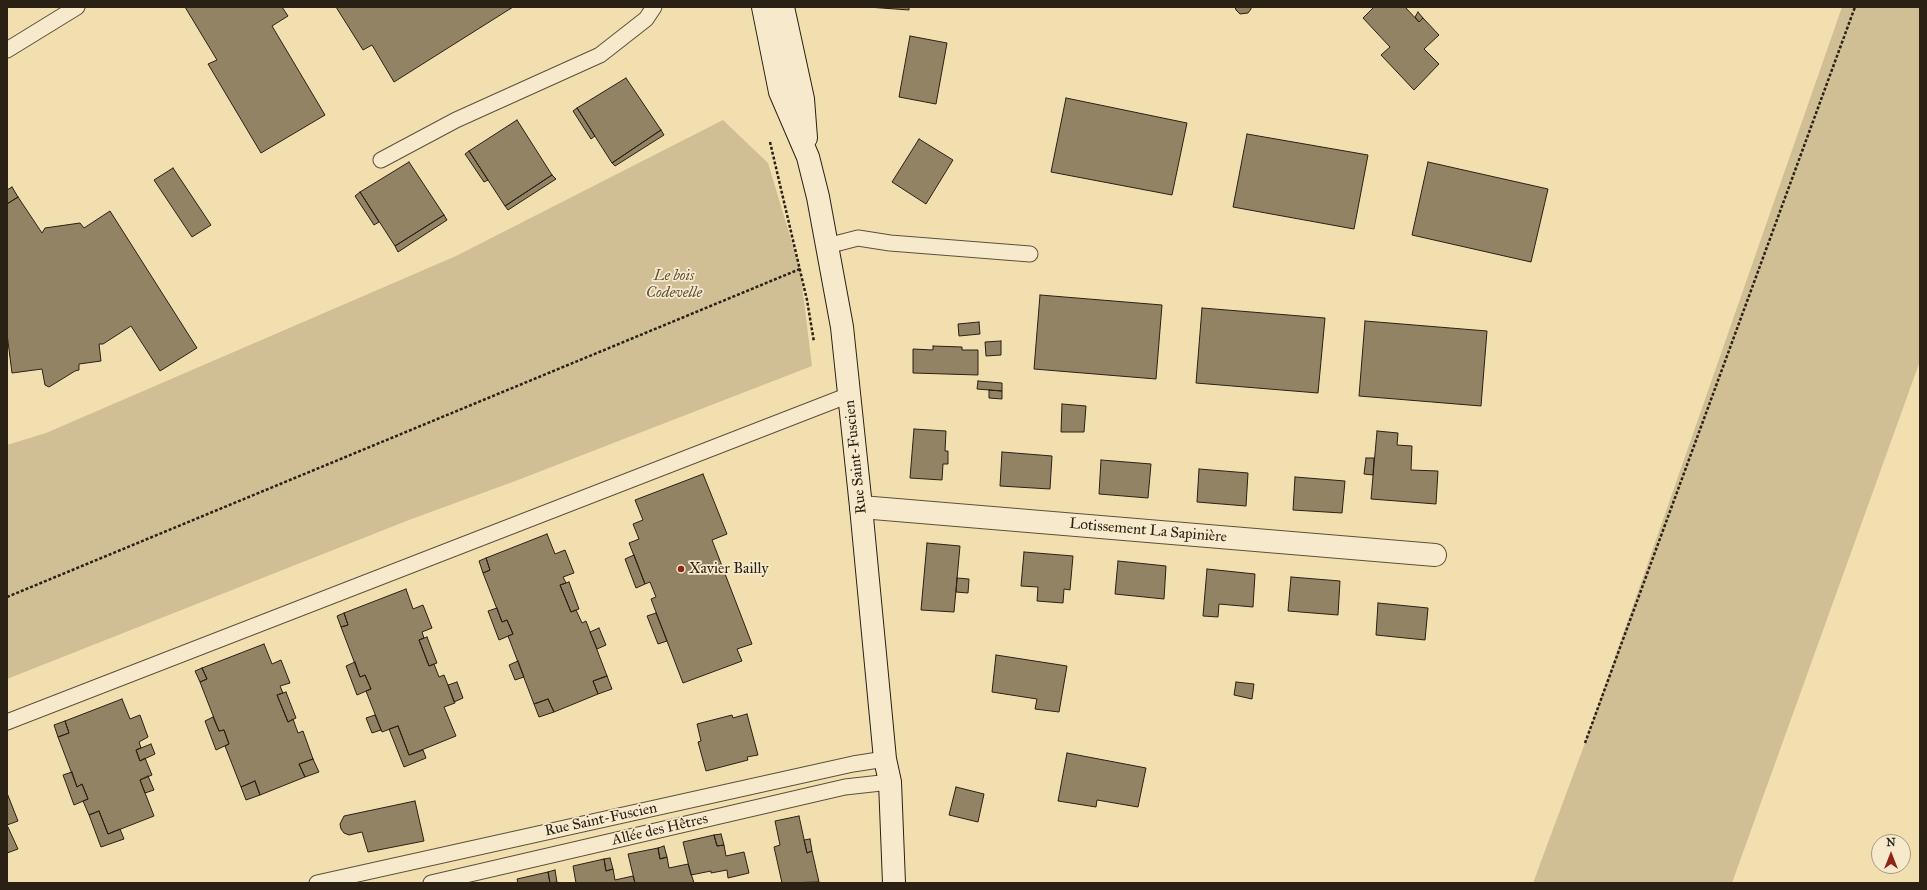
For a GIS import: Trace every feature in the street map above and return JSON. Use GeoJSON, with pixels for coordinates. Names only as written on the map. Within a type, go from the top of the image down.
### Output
{"type":"FeatureCollection","features":[{"type":"Feature","properties":{"kind":"main road","name":"Rue Saint-Fuscien"},"geometry":{"type":"LineString","coordinates":[[763,7],[780,92],[808,158],[818,197],[842,327],[862,507],[885,759],[890,782],[894,883]]}},
{"type":"Feature","properties":{"kind":"main road","name":"Rue Saint-Fuscien"},"geometry":{"type":"LineString","coordinates":[[783,7],[803,99],[808,158]]}},
{"type":"Feature","properties":{"kind":"main road","name":"Lotissement La Sapinière"},"geometry":{"type":"LineString","coordinates":[[862,507],[1435,555]]}},
{"type":"Feature","properties":{"kind":"lane"},"geometry":{"type":"LineString","coordinates":[[7,50],[77,7]]}},
{"type":"Feature","properties":{"kind":"lane"},"geometry":{"type":"LineString","coordinates":[[381,160],[456,120],[600,55],[646,19],[654,7]]}},
{"type":"Feature","properties":{"kind":"lane"},"geometry":{"type":"LineString","coordinates":[[827,246],[858,238],[890,243],[1030,254]]}},
{"type":"Feature","properties":{"kind":"lane"},"geometry":{"type":"LineString","coordinates":[[7,722],[849,395]]}},
{"type":"Feature","properties":{"kind":"lane","name":"Rue Saint-Fuscien"},"geometry":{"type":"LineString","coordinates":[[317,883],[853,764],[885,759]]}},
{"type":"Feature","properties":{"kind":"lane","name":"Allée des Hêtres"},"geometry":{"type":"LineString","coordinates":[[431,883],[845,786],[890,782]]}},
{"type":"Feature","properties":{"kind":"path"},"geometry":{"type":"LineString","coordinates":[[1585,743],[1855,7]]}},
{"type":"Feature","properties":{"kind":"path"},"geometry":{"type":"LineString","coordinates":[[770,140],[800,269],[815,344]]}},
{"type":"Feature","properties":{"kind":"path"},"geometry":{"type":"LineString","coordinates":[[7,597],[800,269]]}},
{"type":"Feature","properties":{"kind":"green space"},"geometry":{"type":"Polygon","coordinates":[[[1842,7],[1920,7],[1920,361],[1732,883],[1533,883],[1585,743],[1842,7]]]}},
{"type":"Feature","properties":{"kind":"green space","name":"Le bois Codevelle"},"geometry":{"type":"Polygon","coordinates":[[[723,120],[768,163],[800,269],[812,366],[518,480],[409,520],[7,679],[7,445],[46,433],[456,256],[723,120]]]}},
{"type":"Feature","properties":{"kind":"building"},"geometry":{"type":"Polygon","coordinates":[[[185,7],[282,7],[288,16],[272,26],[325,115],[261,153],[208,64],[217,60],[185,7]]]}},
{"type":"Feature","properties":{"kind":"building"},"geometry":{"type":"Polygon","coordinates":[[[336,7],[513,7],[394,82],[372,45],[363,50],[336,7]]]}},
{"type":"Feature","properties":{"kind":"building"},"geometry":{"type":"Polygon","coordinates":[[[868,7],[909,7],[909,10],[868,7]]]}},
{"type":"Feature","properties":{"kind":"building"},"geometry":{"type":"Polygon","coordinates":[[[1235,7],[1251,7],[1251,9],[1248,13],[1240,14],[1235,7]]]}},
{"type":"Feature","properties":{"kind":"building"},"geometry":{"type":"Polygon","coordinates":[[[1374,7],[1405,7],[1419,22],[1423,18],[1439,35],[1424,49],[1439,64],[1414,90],[1381,55],[1390,47],[1363,18],[1374,7]]]}},
{"type":"Feature","properties":{"kind":"building"},"geometry":{"type":"Polygon","coordinates":[[[1418,12],[1423,18],[1419,22],[1415,17],[1418,12]]]}},
{"type":"Feature","properties":{"kind":"building"},"geometry":{"type":"Polygon","coordinates":[[[910,36],[947,43],[936,104],[899,97],[910,36]]]}},
{"type":"Feature","properties":{"kind":"building"},"geometry":{"type":"Polygon","coordinates":[[[626,78],[661,130],[612,163],[577,108],[626,78]]]}},
{"type":"Feature","properties":{"kind":"building"},"geometry":{"type":"Polygon","coordinates":[[[1066,98],[1187,123],[1172,195],[1051,172],[1066,98]]]}},
{"type":"Feature","properties":{"kind":"building"},"geometry":{"type":"Polygon","coordinates":[[[577,108],[595,136],[591,139],[573,111],[577,108]]]}},
{"type":"Feature","properties":{"kind":"building"},"geometry":{"type":"Polygon","coordinates":[[[517,120],[552,175],[505,206],[469,151],[517,120]]]}},
{"type":"Feature","properties":{"kind":"building"},"geometry":{"type":"Polygon","coordinates":[[[661,130],[664,135],[615,166],[612,163],[661,130]]]}},
{"type":"Feature","properties":{"kind":"building"},"geometry":{"type":"Polygon","coordinates":[[[1247,134],[1368,155],[1354,229],[1233,207],[1247,134]]]}},
{"type":"Feature","properties":{"kind":"building"},"geometry":{"type":"Polygon","coordinates":[[[919,139],[953,160],[926,204],[892,182],[919,139]]]}},
{"type":"Feature","properties":{"kind":"building"},"geometry":{"type":"Polygon","coordinates":[[[469,151],[488,180],[484,182],[465,154],[469,151]]]}},
{"type":"Feature","properties":{"kind":"building"},"geometry":{"type":"Polygon","coordinates":[[[409,162],[444,215],[395,246],[360,192],[409,162]]]}},
{"type":"Feature","properties":{"kind":"building"},"geometry":{"type":"Polygon","coordinates":[[[1428,162],[1548,189],[1531,262],[1412,235],[1428,162]]]}},
{"type":"Feature","properties":{"kind":"building"},"geometry":{"type":"Polygon","coordinates":[[[173,168],[211,225],[192,237],[154,180],[173,168]]]}},
{"type":"Feature","properties":{"kind":"building"},"geometry":{"type":"Polygon","coordinates":[[[552,175],[556,179],[508,210],[505,206],[552,175]]]}},
{"type":"Feature","properties":{"kind":"building"},"geometry":{"type":"Polygon","coordinates":[[[12,187],[18,197],[7,204],[7,190],[12,187]]]}},
{"type":"Feature","properties":{"kind":"building"},"geometry":{"type":"Polygon","coordinates":[[[360,192],[379,222],[374,225],[355,196],[360,192]]]}},
{"type":"Feature","properties":{"kind":"building"},"geometry":{"type":"Polygon","coordinates":[[[18,197],[42,233],[45,228],[80,223],[84,228],[110,211],[197,348],[160,371],[131,326],[103,344],[99,344],[101,361],[79,364],[79,370],[49,387],[45,385],[42,369],[12,373],[7,334],[7,204],[18,197]]]}},
{"type":"Feature","properties":{"kind":"building"},"geometry":{"type":"Polygon","coordinates":[[[444,215],[447,220],[398,252],[395,246],[444,215]]]}},
{"type":"Feature","properties":{"kind":"building"},"geometry":{"type":"Polygon","coordinates":[[[1040,295],[1162,305],[1156,379],[1034,369],[1040,295]]]}},
{"type":"Feature","properties":{"kind":"building"},"geometry":{"type":"Polygon","coordinates":[[[1202,308],[1325,318],[1318,393],[1196,383],[1202,308]]]}},
{"type":"Feature","properties":{"kind":"building"},"geometry":{"type":"Polygon","coordinates":[[[1365,321],[1487,331],[1481,406],[1359,396],[1365,321]]]}},
{"type":"Feature","properties":{"kind":"building"},"geometry":{"type":"Polygon","coordinates":[[[979,322],[980,334],[959,336],[958,324],[979,322]]]}},
{"type":"Feature","properties":{"kind":"building"},"geometry":{"type":"Polygon","coordinates":[[[1001,341],[1001,355],[986,356],[985,342],[1001,341]]]}},
{"type":"Feature","properties":{"kind":"building"},"geometry":{"type":"Polygon","coordinates":[[[933,346],[962,347],[962,350],[978,350],[978,375],[913,373],[913,349],[933,350],[933,346]]]}},
{"type":"Feature","properties":{"kind":"building"},"geometry":{"type":"Polygon","coordinates":[[[978,381],[1002,383],[1002,391],[977,389],[978,381]]]}},
{"type":"Feature","properties":{"kind":"building"},"geometry":{"type":"Polygon","coordinates":[[[989,390],[1002,391],[1002,399],[989,398],[989,390]]]}},
{"type":"Feature","properties":{"kind":"building"},"geometry":{"type":"Polygon","coordinates":[[[1062,404],[1086,406],[1084,432],[1061,432],[1062,404]]]}},
{"type":"Feature","properties":{"kind":"building"},"geometry":{"type":"Polygon","coordinates":[[[914,429],[946,431],[945,451],[948,451],[948,464],[943,464],[942,480],[910,478],[914,429]]]}},
{"type":"Feature","properties":{"kind":"building"},"geometry":{"type":"Polygon","coordinates":[[[1377,431],[1398,433],[1397,445],[1412,446],[1411,470],[1438,471],[1436,504],[1371,499],[1377,431]]]}},
{"type":"Feature","properties":{"kind":"building"},"geometry":{"type":"Polygon","coordinates":[[[1002,452],[1052,456],[1050,489],[1000,486],[1002,452]]]}},
{"type":"Feature","properties":{"kind":"building"},"geometry":{"type":"Polygon","coordinates":[[[1366,458],[1374,458],[1373,475],[1364,474],[1366,458]]]}},
{"type":"Feature","properties":{"kind":"building"},"geometry":{"type":"Polygon","coordinates":[[[1101,460],[1151,464],[1148,498],[1099,494],[1101,460]]]}},
{"type":"Feature","properties":{"kind":"building"},"geometry":{"type":"Polygon","coordinates":[[[1199,469],[1248,473],[1246,506],[1197,502],[1199,469]]]}},
{"type":"Feature","properties":{"kind":"building","name":"Xavier Bailly"},"geometry":{"type":"Polygon","coordinates":[[[703,474],[727,534],[712,540],[752,644],[737,649],[742,661],[683,683],[651,599],[656,597],[650,582],[645,584],[629,543],[639,539],[633,524],[643,520],[635,500],[703,474]]]}},
{"type":"Feature","properties":{"kind":"building"},"geometry":{"type":"Polygon","coordinates":[[[1295,477],[1345,481],[1342,513],[1293,510],[1295,477]]]}},
{"type":"Feature","properties":{"kind":"building"},"geometry":{"type":"Polygon","coordinates":[[[547,534],[555,554],[565,550],[574,573],[563,577],[566,583],[560,585],[571,612],[576,610],[582,623],[586,621],[607,676],[593,681],[598,694],[554,712],[548,699],[534,704],[508,636],[513,634],[507,620],[502,622],[483,573],[490,570],[486,558],[547,534]]]}},
{"type":"Feature","properties":{"kind":"building"},"geometry":{"type":"Polygon","coordinates":[[[927,543],[960,546],[954,612],[921,610],[927,543]]]}},
{"type":"Feature","properties":{"kind":"building"},"geometry":{"type":"Polygon","coordinates":[[[1024,552],[1073,556],[1070,590],[1064,589],[1063,603],[1037,601],[1038,587],[1021,586],[1024,552]]]}},
{"type":"Feature","properties":{"kind":"building"},"geometry":{"type":"Polygon","coordinates":[[[634,555],[645,584],[636,588],[625,559],[634,555]]]}},
{"type":"Feature","properties":{"kind":"building"},"geometry":{"type":"Polygon","coordinates":[[[486,558],[490,570],[483,573],[479,561],[486,558]]]}},
{"type":"Feature","properties":{"kind":"building"},"geometry":{"type":"Polygon","coordinates":[[[1118,561],[1166,566],[1164,599],[1115,594],[1118,561]]]}},
{"type":"Feature","properties":{"kind":"building"},"geometry":{"type":"Polygon","coordinates":[[[1207,569],[1255,574],[1253,607],[1219,604],[1218,617],[1203,616],[1207,569]]]}},
{"type":"Feature","properties":{"kind":"building"},"geometry":{"type":"Polygon","coordinates":[[[1291,577],[1340,581],[1338,615],[1288,611],[1291,577]]]}},
{"type":"Feature","properties":{"kind":"building"},"geometry":{"type":"Polygon","coordinates":[[[957,578],[969,579],[968,593],[956,592],[957,578]]]}},
{"type":"Feature","properties":{"kind":"building"},"geometry":{"type":"Polygon","coordinates":[[[569,582],[579,609],[571,612],[560,585],[569,582]]]}},
{"type":"Feature","properties":{"kind":"building"},"geometry":{"type":"Polygon","coordinates":[[[406,589],[413,609],[423,605],[432,628],[422,632],[424,638],[419,640],[429,666],[434,664],[439,677],[444,675],[455,703],[444,707],[456,736],[409,755],[398,726],[382,732],[366,691],[371,689],[365,675],[360,677],[341,627],[348,625],[344,613],[406,589]]]}},
{"type":"Feature","properties":{"kind":"building"},"geometry":{"type":"Polygon","coordinates":[[[1378,603],[1428,608],[1425,640],[1376,635],[1378,603]]]}},
{"type":"Feature","properties":{"kind":"building"},"geometry":{"type":"Polygon","coordinates":[[[497,608],[502,622],[507,620],[513,634],[499,640],[488,611],[497,608]]]}},
{"type":"Feature","properties":{"kind":"building"},"geometry":{"type":"Polygon","coordinates":[[[344,613],[348,625],[341,627],[337,616],[344,613]]]}},
{"type":"Feature","properties":{"kind":"building"},"geometry":{"type":"Polygon","coordinates":[[[656,613],[667,641],[658,644],[647,616],[656,613]]]}},
{"type":"Feature","properties":{"kind":"building"},"geometry":{"type":"Polygon","coordinates":[[[599,628],[606,645],[597,649],[590,632],[599,628]]]}},
{"type":"Feature","properties":{"kind":"building"},"geometry":{"type":"Polygon","coordinates":[[[427,637],[437,663],[429,666],[419,640],[427,637]]]}},
{"type":"Feature","properties":{"kind":"building"},"geometry":{"type":"Polygon","coordinates":[[[264,644],[272,664],[281,660],[290,683],[280,686],[283,693],[277,695],[288,722],[293,719],[298,733],[303,731],[313,759],[299,764],[305,777],[260,795],[255,781],[241,787],[225,746],[229,744],[224,730],[219,731],[200,682],[207,679],[202,668],[264,644]]]}},
{"type":"Feature","properties":{"kind":"building"},"geometry":{"type":"Polygon","coordinates":[[[996,655],[1067,666],[1059,712],[1035,709],[1037,699],[992,692],[996,655]]]}},
{"type":"Feature","properties":{"kind":"building"},"geometry":{"type":"Polygon","coordinates":[[[518,661],[524,677],[515,680],[509,665],[518,661]]]}},
{"type":"Feature","properties":{"kind":"building"},"geometry":{"type":"Polygon","coordinates":[[[355,662],[360,677],[365,675],[371,689],[357,695],[346,666],[355,662]]]}},
{"type":"Feature","properties":{"kind":"building"},"geometry":{"type":"Polygon","coordinates":[[[202,668],[207,679],[200,682],[195,671],[202,668]]]}},
{"type":"Feature","properties":{"kind":"building"},"geometry":{"type":"Polygon","coordinates":[[[607,676],[612,689],[598,694],[593,681],[607,676]]]}},
{"type":"Feature","properties":{"kind":"building"},"geometry":{"type":"Polygon","coordinates":[[[457,682],[463,698],[454,702],[448,685],[457,682]]]}},
{"type":"Feature","properties":{"kind":"building"},"geometry":{"type":"Polygon","coordinates":[[[1236,682],[1254,684],[1252,699],[1234,695],[1236,682]]]}},
{"type":"Feature","properties":{"kind":"building"},"geometry":{"type":"Polygon","coordinates":[[[286,692],[296,718],[288,722],[277,695],[286,692]]]}},
{"type":"Feature","properties":{"kind":"building"},"geometry":{"type":"Polygon","coordinates":[[[122,699],[130,719],[140,715],[148,737],[139,742],[141,748],[136,750],[140,761],[145,758],[152,775],[140,780],[154,816],[108,834],[99,811],[89,815],[83,801],[88,799],[82,784],[77,787],[58,737],[69,733],[65,721],[122,699]]]}},
{"type":"Feature","properties":{"kind":"building"},"geometry":{"type":"Polygon","coordinates":[[[548,699],[554,712],[539,717],[534,704],[548,699]]]}},
{"type":"Feature","properties":{"kind":"building"},"geometry":{"type":"Polygon","coordinates":[[[747,714],[758,755],[747,757],[748,760],[706,771],[698,742],[701,741],[697,724],[732,715],[733,718],[747,714]]]}},
{"type":"Feature","properties":{"kind":"building"},"geometry":{"type":"Polygon","coordinates":[[[375,715],[381,730],[372,733],[366,718],[375,715]]]}},
{"type":"Feature","properties":{"kind":"building"},"geometry":{"type":"Polygon","coordinates":[[[213,717],[219,731],[224,730],[229,744],[216,750],[205,721],[213,717]]]}},
{"type":"Feature","properties":{"kind":"building"},"geometry":{"type":"Polygon","coordinates":[[[65,721],[69,733],[58,737],[54,725],[65,721]]]}},
{"type":"Feature","properties":{"kind":"building"},"geometry":{"type":"Polygon","coordinates":[[[398,726],[409,755],[423,750],[426,758],[404,767],[389,729],[398,726]]]}},
{"type":"Feature","properties":{"kind":"building"},"geometry":{"type":"Polygon","coordinates":[[[151,744],[155,754],[140,761],[136,750],[151,744]]]}},
{"type":"Feature","properties":{"kind":"building"},"geometry":{"type":"Polygon","coordinates":[[[1067,753],[1146,768],[1138,807],[1097,800],[1096,807],[1058,801],[1067,753]]]}},
{"type":"Feature","properties":{"kind":"building"},"geometry":{"type":"Polygon","coordinates":[[[313,759],[319,772],[305,777],[299,764],[313,759]]]}},
{"type":"Feature","properties":{"kind":"building"},"geometry":{"type":"Polygon","coordinates":[[[72,772],[77,787],[82,784],[88,799],[74,805],[63,775],[72,772]]]}},
{"type":"Feature","properties":{"kind":"building"},"geometry":{"type":"Polygon","coordinates":[[[148,776],[154,790],[145,793],[140,780],[148,776]]]}},
{"type":"Feature","properties":{"kind":"building"},"geometry":{"type":"Polygon","coordinates":[[[255,781],[260,795],[246,800],[241,787],[255,781]]]}},
{"type":"Feature","properties":{"kind":"building"},"geometry":{"type":"Polygon","coordinates":[[[956,787],[984,794],[978,822],[949,815],[956,787]]]}},
{"type":"Feature","properties":{"kind":"building"},"geometry":{"type":"Polygon","coordinates":[[[7,793],[18,821],[7,825],[7,793]]]}},
{"type":"Feature","properties":{"kind":"building"},"geometry":{"type":"Polygon","coordinates":[[[415,801],[424,841],[368,852],[362,832],[349,835],[344,833],[341,829],[340,824],[344,816],[415,801]]]}},
{"type":"Feature","properties":{"kind":"building"},"geometry":{"type":"Polygon","coordinates":[[[99,811],[108,834],[120,829],[124,839],[101,847],[89,815],[99,811]]]}},
{"type":"Feature","properties":{"kind":"building"},"geometry":{"type":"Polygon","coordinates":[[[799,816],[807,853],[812,851],[819,882],[782,883],[774,847],[780,845],[775,821],[799,816]]]}},
{"type":"Feature","properties":{"kind":"building"},"geometry":{"type":"Polygon","coordinates":[[[7,825],[18,849],[7,853],[7,825]]]}},
{"type":"Feature","properties":{"kind":"building"},"geometry":{"type":"Polygon","coordinates":[[[721,834],[724,845],[717,846],[714,835],[721,834]]]}},
{"type":"Feature","properties":{"kind":"building"},"geometry":{"type":"Polygon","coordinates":[[[714,835],[717,846],[724,845],[726,856],[744,852],[749,873],[728,878],[727,870],[711,873],[711,871],[691,875],[683,842],[714,835]]]}},
{"type":"Feature","properties":{"kind":"building"},"geometry":{"type":"Polygon","coordinates":[[[810,839],[812,851],[807,853],[804,840],[810,839]]]}},
{"type":"Feature","properties":{"kind":"building"},"geometry":{"type":"Polygon","coordinates":[[[664,846],[667,857],[660,859],[658,848],[664,846]]]}},
{"type":"Feature","properties":{"kind":"building"},"geometry":{"type":"Polygon","coordinates":[[[658,848],[660,859],[667,857],[669,868],[688,864],[694,883],[635,883],[628,854],[658,848]]]}},
{"type":"Feature","properties":{"kind":"building"},"geometry":{"type":"Polygon","coordinates":[[[610,858],[613,869],[606,871],[604,859],[610,858]]]}},
{"type":"Feature","properties":{"kind":"building"},"geometry":{"type":"Polygon","coordinates":[[[604,859],[606,871],[613,869],[615,880],[633,876],[635,883],[576,883],[573,866],[604,859]]]}},
{"type":"Feature","properties":{"kind":"building"},"geometry":{"type":"Polygon","coordinates":[[[555,870],[557,882],[550,883],[548,872],[555,870]]]}},
{"type":"Feature","properties":{"kind":"building"},"geometry":{"type":"Polygon","coordinates":[[[548,872],[550,883],[518,883],[517,879],[548,872]]]}},
{"type":"Feature","properties":{"kind":"place","name":"Xavier Bailly"},"geometry":{"type":"Point","coordinates":[681,569]}}]}
